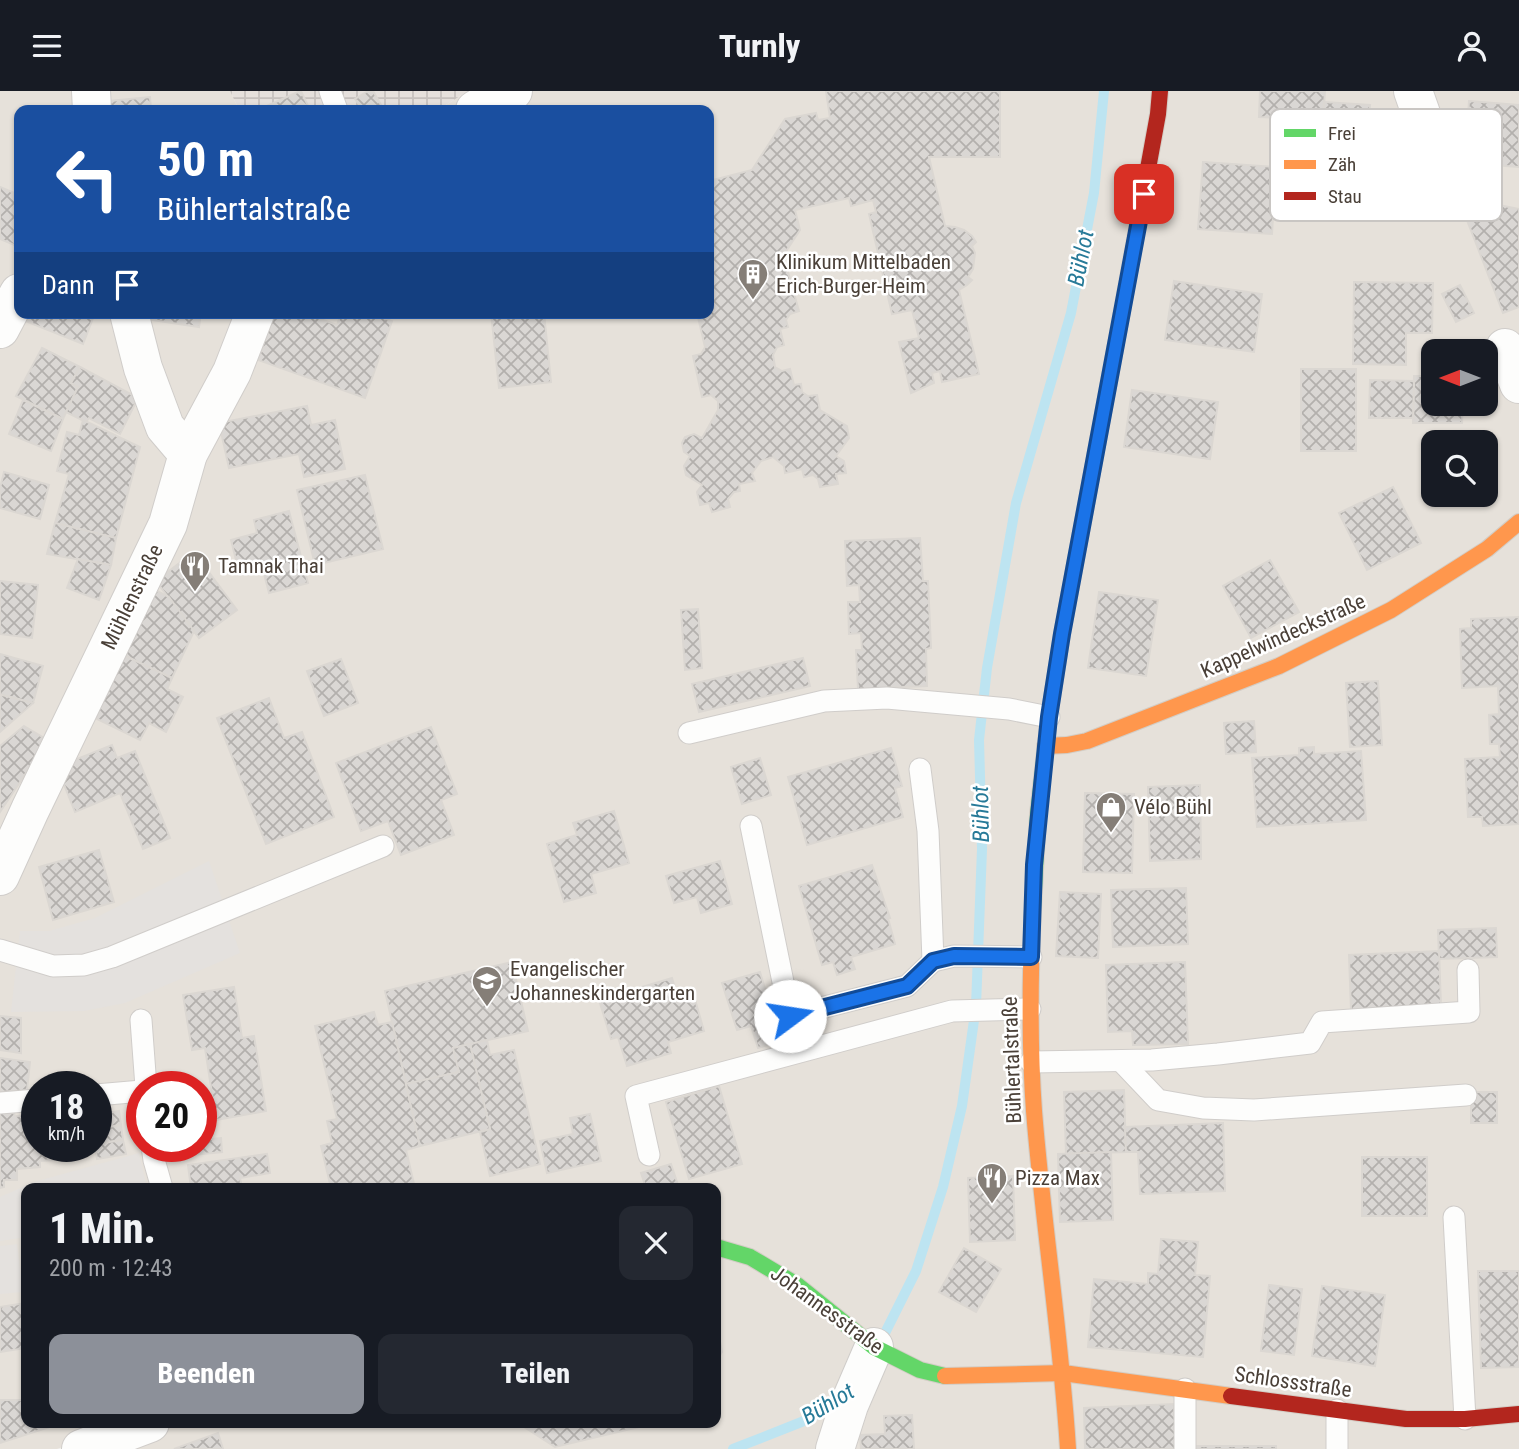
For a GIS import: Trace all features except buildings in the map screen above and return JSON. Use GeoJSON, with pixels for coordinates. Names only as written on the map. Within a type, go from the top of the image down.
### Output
{"type":"FeatureCollection","features":[{"type":"Feature","properties":{"kind":"street"},"geometry":{"type":"LineString","coordinates":[[483,105],[513,91]]}},
{"type":"Feature","properties":{"kind":"street","name":"Bühlertalstraße"},"geometry":{"type":"LineString","coordinates":[[1068,1449],[1058,1313],[1040,1182],[1031,1062],[1034,865],[1045,746],[1062,634],[1151,154],[1160,91]]}},
{"type":"Feature","properties":{"kind":"street"},"geometry":{"type":"LineString","coordinates":[[1413,91],[1419,109]]}},
{"type":"Feature","properties":{"kind":"street"},"geometry":{"type":"LineString","coordinates":[[0,328],[14,302]]}},
{"type":"Feature","properties":{"kind":"street"},"geometry":{"type":"LineString","coordinates":[[130,319],[143,369],[164,427],[188,454]]}},
{"type":"Feature","properties":{"kind":"street","name":"Mühlenstraße"},"geometry":{"type":"LineString","coordinates":[[0,876],[168,524],[188,454],[232,372],[253,319]]}},
{"type":"Feature","properties":{"kind":"street"},"geometry":{"type":"LineString","coordinates":[[1505,348],[1519,384]]}},
{"type":"Feature","properties":{"kind":"street","name":"Kappelwindeckstraße"},"geometry":{"type":"LineString","coordinates":[[1045,746],[1087,741],[1279,666],[1391,610],[1487,549],[1519,522]]}},
{"type":"Feature","properties":{"kind":"street","name":"Johannesstraße"},"geometry":{"type":"LineString","coordinates":[[721,1248],[750,1257],[797,1285],[874,1347],[920,1370],[943,1376],[1063,1373]]}},
{"type":"Feature","properties":{"kind":"street"},"geometry":{"type":"LineString","coordinates":[[835,1449],[849,1405],[874,1347]]}},
{"type":"Feature","properties":{"kind":"street","name":"Schlossstraße"},"geometry":{"type":"LineString","coordinates":[[1063,1373],[1406,1419],[1465,1419],[1519,1414]]}},
{"type":"Feature","properties":{"kind":"street"},"geometry":{"type":"LineString","coordinates":[[81,1449],[137,1428]]}},
{"type":"Feature","properties":{"kind":"lane"},"geometry":{"type":"LineString","coordinates":[[689,733],[824,701],[887,698],[1009,709],[1049,717]]}},
{"type":"Feature","properties":{"kind":"lane"},"geometry":{"type":"LineString","coordinates":[[920,769],[928,831],[933,961]]}},
{"type":"Feature","properties":{"kind":"lane"},"geometry":{"type":"LineString","coordinates":[[751,826],[790,1016],[907,986],[933,961],[954,956],[1031,957]]}},
{"type":"Feature","properties":{"kind":"lane"},"geometry":{"type":"LineString","coordinates":[[0,950],[53,966],[85,965],[112,957],[383,846]]}},
{"type":"Feature","properties":{"kind":"lane"},"geometry":{"type":"LineString","coordinates":[[1031,1062],[1121,1061],[1219,1054],[1310,1043],[1322,1022],[1469,1011],[1468,970]]}},
{"type":"Feature","properties":{"kind":"lane"},"geometry":{"type":"LineString","coordinates":[[649,1156],[636,1096],[952,1011],[1030,1009]]}},
{"type":"Feature","properties":{"kind":"lane"},"geometry":{"type":"LineString","coordinates":[[141,1020],[145,1071]]}},
{"type":"Feature","properties":{"kind":"lane"},"geometry":{"type":"LineString","coordinates":[[1121,1061],[1158,1100],[1203,1108],[1254,1110],[1466,1095]]}},
{"type":"Feature","properties":{"kind":"lane"},"geometry":{"type":"LineString","coordinates":[[0,1103],[21,1101]]}},
{"type":"Feature","properties":{"kind":"lane"},"geometry":{"type":"LineString","coordinates":[[155,1162],[161,1183]]}},
{"type":"Feature","properties":{"kind":"lane"},"geometry":{"type":"LineString","coordinates":[[1454,1217],[1465,1419]]}},
{"type":"Feature","properties":{"kind":"lane"},"geometry":{"type":"LineString","coordinates":[[1185,1389],[1185,1449]]}},
{"type":"Feature","properties":{"kind":"lane"},"geometry":{"type":"LineString","coordinates":[[1337,1410],[1337,1449]]}},
{"type":"Feature","properties":{"kind":"shaded area"},"geometry":{"type":"Polygon","coordinates":[[[0,91],[230,91],[237,105],[14,105],[14,319],[714,319],[714,105],[446,105],[468,91],[1519,91],[1519,1449],[117,1449],[111,1430],[57,1449],[0,1449],[0,91]]]}},
{"type":"Feature","properties":{"kind":"shaded area"},"geometry":{"type":"Polygon","coordinates":[[[230,91],[468,91],[446,105],[237,105],[230,91]]]}},
{"type":"Feature","properties":{"kind":"shaded area"},"geometry":{"type":"Polygon","coordinates":[[[209,861],[240,953],[125,1003],[84,1011],[11,1012],[20,931],[49,931],[95,918],[209,861]]]}},
{"type":"Feature","properties":{"kind":"shaded area"},"geometry":{"type":"Polygon","coordinates":[[[126,1157],[126,1162],[141,1162],[146,1183],[32,1183],[126,1157]]]}},
{"type":"Feature","properties":{"kind":"shaded area"},"geometry":{"type":"Polygon","coordinates":[[[21,1188],[21,1238],[0,1241],[0,1197],[21,1188]]]}},
{"type":"Feature","properties":{"kind":"shaded area"},"geometry":{"type":"Polygon","coordinates":[[[17,1244],[21,1292],[0,1294],[0,1246],[17,1244]]]}},
{"type":"Feature","properties":{"kind":"waterway","name":"Bühlot"},"geometry":{"type":"LineString","coordinates":[[880,1343],[916,1271],[943,1187],[962,1106],[976,1006],[982,849],[979,740],[987,668],[1016,503],[1071,313],[1094,193],[1104,91]]}},
{"type":"Feature","properties":{"kind":"waterway","name":"Bühlot"},"geometry":{"type":"LineString","coordinates":[[733,1449],[809,1419],[840,1400]]}},
{"type":"Feature","properties":{"kind":"traffic: fast"},"geometry":{"type":"LineString","coordinates":[[1033,909],[1038,814],[1049,717],[1115,349]]}},
{"type":"Feature","properties":{"kind":"traffic: fast"},"geometry":{"type":"LineString","coordinates":[[721,1248],[750,1257],[797,1285],[874,1347],[920,1370],[945,1376]]}},
{"type":"Feature","properties":{"kind":"traffic: slow"},"geometry":{"type":"LineString","coordinates":[[1045,746],[1087,741],[1279,666],[1391,610],[1487,549],[1519,522]]}},
{"type":"Feature","properties":{"kind":"traffic: slow"},"geometry":{"type":"LineString","coordinates":[[1033,909],[1030,1010],[1034,1111],[1068,1449]]}},
{"type":"Feature","properties":{"kind":"traffic: slow"},"geometry":{"type":"LineString","coordinates":[[945,1376],[1063,1373],[1231,1396]]}},
{"type":"Feature","properties":{"kind":"traffic: jam"},"geometry":{"type":"LineString","coordinates":[[1115,349],[1160,91]]}},
{"type":"Feature","properties":{"kind":"traffic: jam"},"geometry":{"type":"LineString","coordinates":[[1231,1396],[1406,1419],[1465,1419],[1519,1414]]}},
{"type":"Feature","properties":{"kind":"place","name":"Klinikum Mittelbaden Erich-Burger-Heim"},"geometry":{"type":"Point","coordinates":[753,301]}},
{"type":"Feature","properties":{"kind":"place","name":"Tamnak Thai"},"geometry":{"type":"Point","coordinates":[195,593]}},
{"type":"Feature","properties":{"kind":"place","name":"Vélo Bühl"},"geometry":{"type":"Point","coordinates":[1111,834]}},
{"type":"Feature","properties":{"kind":"place","name":"Evangelischer Johanneskindergarten"},"geometry":{"type":"Point","coordinates":[487,1008]}},
{"type":"Feature","properties":{"kind":"place","name":"Pizza Max"},"geometry":{"type":"Point","coordinates":[992,1205]}},
{"type":"Feature","properties":{"kind":"route"},"geometry":{"type":"LineString","coordinates":[[790,1016],[907,986],[933,961],[954,956],[1031,957],[1034,865],[1049,717],[1144,194]]}}]}
